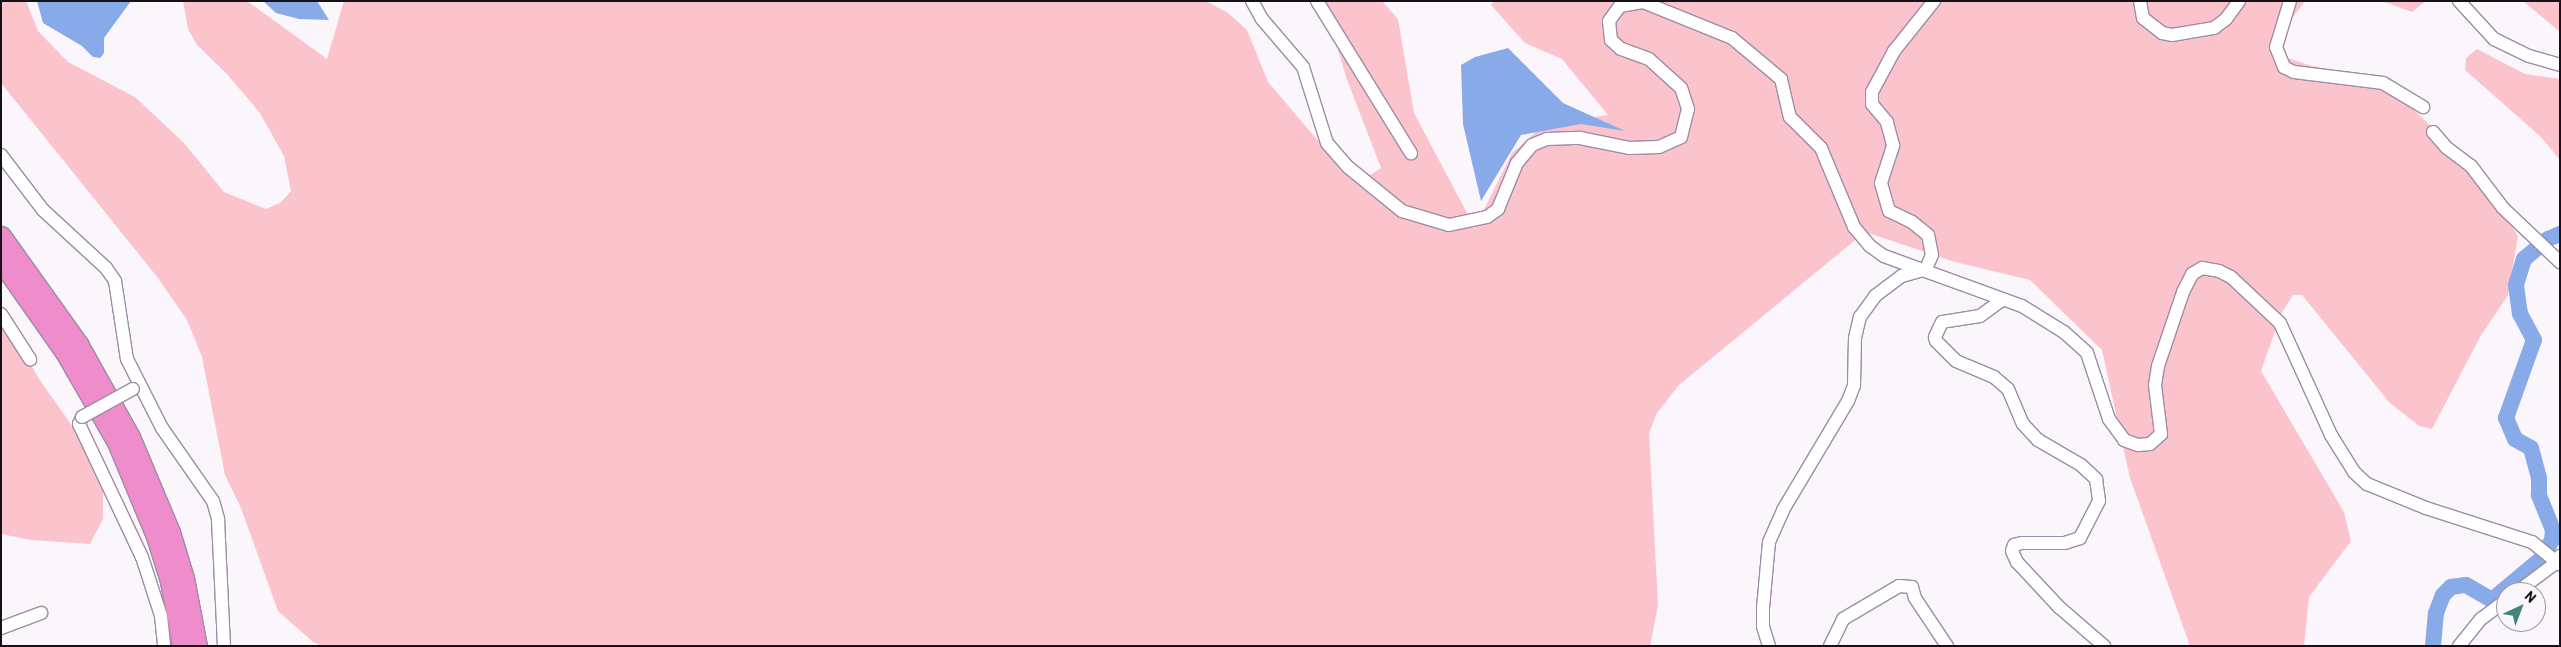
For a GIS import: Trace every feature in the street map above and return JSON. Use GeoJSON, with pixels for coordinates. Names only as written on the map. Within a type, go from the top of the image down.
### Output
{"type":"FeatureCollection","features":[{"type":"Feature","properties":{"kind":"highway"},"geometry":{"type":"LineString","coordinates":[[3,244],[117,442],[156,536],[170,581],[182,646]]}},
{"type":"Feature","properties":{"kind":"highway"},"geometry":{"type":"LineString","coordinates":[[3,244],[78,344],[130,437],[170,532],[184,578],[197,646]]}},
{"type":"Feature","properties":{"kind":"street"},"geometry":{"type":"LineString","coordinates":[[1252,1],[1262,18],[1303,67],[1327,143],[1348,167],[1402,211],[1449,224],[1487,217],[1498,209],[1517,163],[1532,145],[1547,140],[1580,138],[1630,148],[1658,147],[1680,137],[1688,109],[1681,88],[1649,59],[1621,49],[1611,40],[1609,21],[1620,6],[1644,2],[1732,38],[1781,79],[1790,117],[1821,148],[1854,227],[1884,256],[1926,269],[2002,300],[2022,306],[2050,323],[2087,353],[2113,427],[2124,440],[2138,445],[2150,444],[2161,434],[2155,385],[2158,366],[2182,292],[2192,274],[2202,268],[2219,271],[2230,277],[2280,323],[2331,435],[2354,472],[2367,484],[2426,508],[2532,542],[2557,560],[2530,582]]}},
{"type":"Feature","properties":{"kind":"street"},"geometry":{"type":"LineString","coordinates":[[1317,1],[1411,153]]}},
{"type":"Feature","properties":{"kind":"street"},"geometry":{"type":"LineString","coordinates":[[1926,269],[1932,255],[1928,235],[1912,222],[1889,211],[1881,183],[1893,145],[1886,122],[1872,104],[1872,92],[1894,51],[1934,1]]}},
{"type":"Feature","properties":{"kind":"street"},"geometry":{"type":"LineString","coordinates":[[2140,1],[2144,18],[2162,32],[2172,35],[2214,28],[2226,19],[2239,1]]}},
{"type":"Feature","properties":{"kind":"street"},"geometry":{"type":"LineString","coordinates":[[2290,1],[2276,47],[2284,68],[2294,72],[2383,83],[2423,107]]}},
{"type":"Feature","properties":{"kind":"street"},"geometry":{"type":"LineString","coordinates":[[2459,1],[2494,39],[2529,56],[2560,65]]}},
{"type":"Feature","properties":{"kind":"street"},"geometry":{"type":"LineString","coordinates":[[2433,132],[2447,148],[2471,166],[2504,208],[2559,258]]}},
{"type":"Feature","properties":{"kind":"street"},"geometry":{"type":"LineString","coordinates":[[1,155],[43,210],[106,268],[115,281],[125,350],[136,387],[213,501],[219,530],[224,646]]}},
{"type":"Feature","properties":{"kind":"street"},"geometry":{"type":"LineString","coordinates":[[1769,646],[1763,626],[1762,608],[1769,542],[1783,510],[1848,401],[1854,385],[1855,338],[1860,317],[1875,296],[1902,276],[1926,269]]}},
{"type":"Feature","properties":{"kind":"street"},"geometry":{"type":"LineString","coordinates":[[2002,300],[1980,316],[1942,322],[1935,337],[1936,342],[1956,361],[1994,376],[2008,390],[2023,424],[2038,440],[2081,465],[2096,479],[2099,501],[2080,538],[2065,543],[2022,542],[2014,545],[2012,551],[2016,562],[2059,607],[2104,646]]}},
{"type":"Feature","properties":{"kind":"street"},"geometry":{"type":"LineString","coordinates":[[1,314],[30,359]]}},
{"type":"Feature","properties":{"kind":"street"},"geometry":{"type":"LineString","coordinates":[[136,387],[82,417],[79,424],[142,557],[161,616],[164,646]]}},
{"type":"Feature","properties":{"kind":"street"},"geometry":{"type":"LineString","coordinates":[[1830,646],[1843,619],[1900,586],[1912,587],[1915,598],[1947,646]]}},
{"type":"Feature","properties":{"kind":"street"},"geometry":{"type":"LineString","coordinates":[[2459,646],[2481,619],[2496,608]]}},
{"type":"Feature","properties":{"kind":"street"},"geometry":{"type":"LineString","coordinates":[[1,628],[41,613]]}},
{"type":"Feature","properties":{"kind":"shaded area"},"geometry":{"type":"Polygon","coordinates":[[[1,1],[26,1],[38,31],[68,62],[135,97],[184,143],[224,192],[266,209],[280,203],[291,191],[284,156],[260,113],[226,73],[197,45],[188,29],[183,1],[247,1],[327,59],[344,1],[1206,1],[1228,13],[1247,30],[1268,82],[1336,162],[1361,181],[1381,168],[1346,77],[1324,2],[1382,1],[1398,19],[1414,113],[1475,228],[1512,153],[1545,124],[1608,115],[1562,59],[1525,43],[1491,5],[1494,1],[2305,1],[2280,35],[2288,58],[2312,66],[2382,79],[2476,170],[2518,236],[2508,295],[2480,337],[2432,429],[2419,426],[2389,402],[2302,295],[2293,295],[2281,314],[2261,371],[2344,512],[2351,541],[2309,597],[2304,646],[2190,646],[2130,478],[2102,350],[2030,280],[1955,262],[1865,232],[1679,385],[1657,413],[1649,433],[1658,605],[1650,646],[322,646],[313,642],[278,611],[241,508],[225,475],[202,357],[187,320],[158,278],[1,83],[1,1]]]}},
{"type":"Feature","properties":{"kind":"shaded area"},"geometry":{"type":"Polygon","coordinates":[[[2382,1],[2426,1],[2412,12],[2382,1]]]}},
{"type":"Feature","properties":{"kind":"shaded area"},"geometry":{"type":"Polygon","coordinates":[[[2523,1],[2560,1],[2560,32],[2523,1]]]}},
{"type":"Feature","properties":{"kind":"shaded area"},"geometry":{"type":"Polygon","coordinates":[[[2477,49],[2525,74],[2560,79],[2560,160],[2541,137],[2465,70],[2466,58],[2477,49]]]}},
{"type":"Feature","properties":{"kind":"shaded area"},"geometry":{"type":"Polygon","coordinates":[[[1,312],[39,379],[80,437],[103,488],[103,519],[90,544],[31,540],[1,534],[1,312]]]}},
{"type":"Feature","properties":{"kind":"water"},"geometry":{"type":"Polygon","coordinates":[[[37,1],[131,1],[104,38],[104,53],[100,58],[93,57],[82,46],[43,23],[37,1]]]}},
{"type":"Feature","properties":{"kind":"water"},"geometry":{"type":"Polygon","coordinates":[[[263,1],[317,1],[329,20],[299,19],[276,13],[263,1]]]}},
{"type":"Feature","properties":{"kind":"water"},"geometry":{"type":"Polygon","coordinates":[[[1508,48],[1563,103],[1625,131],[1581,124],[1521,135],[1481,201],[1463,124],[1461,65],[1475,57],[1508,48]]]}},
{"type":"Feature","properties":{"kind":"waterway"},"geometry":{"type":"LineString","coordinates":[[2433,646],[2436,613],[2443,595],[2451,587],[2466,585],[2492,600],[2541,559],[2552,540],[2553,530],[2539,495],[2539,478],[2531,448],[2515,439],[2506,418],[2534,340],[2520,314],[2516,285],[2524,259],[2548,239],[2560,234]]}}]}
